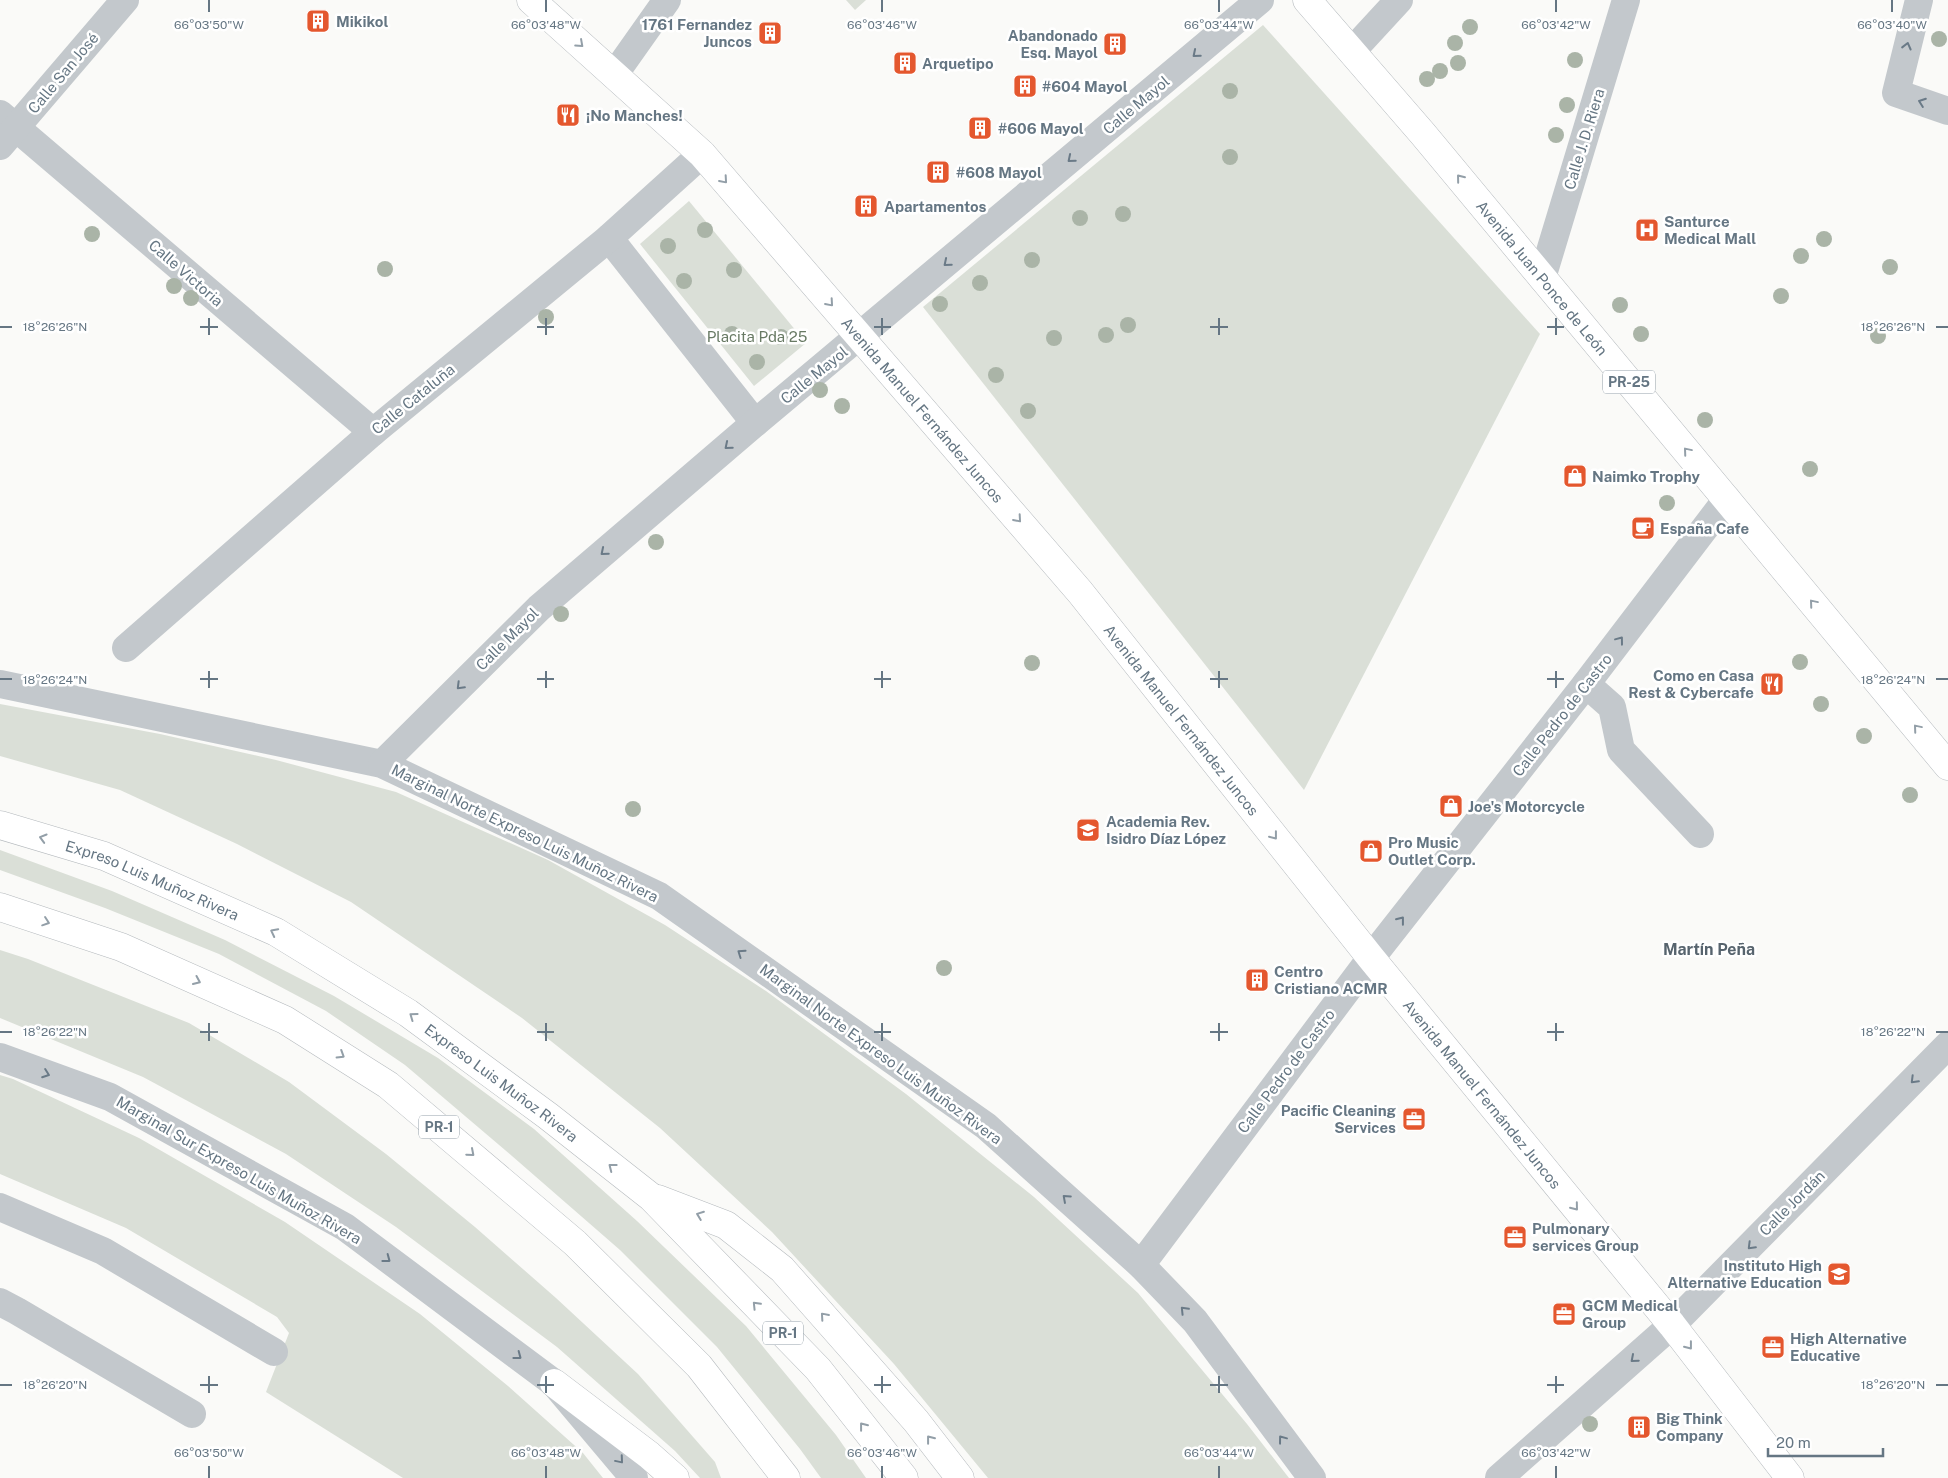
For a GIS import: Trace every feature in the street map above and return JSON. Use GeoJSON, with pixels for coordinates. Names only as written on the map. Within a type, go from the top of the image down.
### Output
{"type":"FeatureCollection","features":[{"type":"Feature","properties":{"kind":"main road","name":"Avenida Manuel Fernández Juncos"},"geometry":{"type":"LineString","coordinates":[[531,0],[702,154],[1080,592],[1370,958],[1672,1325],[1790,1478]]}},
{"type":"Feature","properties":{"kind":"main road","name":"Avenida Juan Ponce de León"},"geometry":{"type":"LineString","coordinates":[[1307,0],[1352,51],[1727,499],[1948,766]]}},
{"type":"Feature","properties":{"kind":"main road","name":"Expreso Luis Muñoz Rivera"},"geometry":{"type":"LineString","coordinates":[[0,825],[104,856],[276,932],[408,1013],[548,1116],[651,1197],[818,1369],[904,1478]]}},
{"type":"Feature","properties":{"kind":"main road","name":"PR-1"},"geometry":{"type":"LineString","coordinates":[[0,907],[121,947],[285,1020],[388,1085],[450,1136],[589,1257],[699,1366],[786,1478]]}},
{"type":"Feature","properties":{"kind":"main road"},"geometry":{"type":"LineString","coordinates":[[651,1197],[726,1225],[782,1269],[916,1422],[960,1478]]}},
{"type":"Feature","properties":{"kind":"main road"},"geometry":{"type":"LineString","coordinates":[[554,1383],[649,1455],[675,1478]]}},
{"type":"Feature","properties":{"kind":"street","name":"Calle San José"},"geometry":{"type":"LineString","coordinates":[[6,129],[125,0]]}},
{"type":"Feature","properties":{"kind":"street"},"geometry":{"type":"LineString","coordinates":[[614,75],[667,0]]}},
{"type":"Feature","properties":{"kind":"street","name":"Calle Mayol"},"geometry":{"type":"LineString","coordinates":[[382,764],[538,608],[1260,0]]}},
{"type":"Feature","properties":{"kind":"street"},"geometry":{"type":"LineString","coordinates":[[1352,51],[1400,0]]}},
{"type":"Feature","properties":{"kind":"street","name":"Calle J. D. Riera"},"geometry":{"type":"LineString","coordinates":[[1542,278],[1626,0]]}},
{"type":"Feature","properties":{"kind":"street"},"geometry":{"type":"LineString","coordinates":[[1918,0],[1896,93],[1948,111]]}},
{"type":"Feature","properties":{"kind":"street","name":"Calle Victoria"},"geometry":{"type":"LineString","coordinates":[[6,129],[372,432]]}},
{"type":"Feature","properties":{"kind":"street","name":"Calle Cataluña"},"geometry":{"type":"LineString","coordinates":[[126,648],[372,432],[610,238],[702,154]]}},
{"type":"Feature","properties":{"kind":"street"},"geometry":{"type":"LineString","coordinates":[[610,238],[756,423]]}},
{"type":"Feature","properties":{"kind":"street","name":"Calle Pedro de Castro"},"geometry":{"type":"LineString","coordinates":[[1142,1265],[1370,958],[1586,684],[1727,499]]}},
{"type":"Feature","properties":{"kind":"street","name":"Marginal Norte Expreso Luis Muñoz Rivera"},"geometry":{"type":"LineString","coordinates":[[0,684],[382,764],[659,896],[986,1126],[1142,1265],[1195,1321],[1312,1478]]}},
{"type":"Feature","properties":{"kind":"street"},"geometry":{"type":"LineString","coordinates":[[1586,684],[1612,707],[1621,750],[1700,834]]}},
{"type":"Feature","properties":{"kind":"street","name":"Calle Jordán"},"geometry":{"type":"LineString","coordinates":[[1499,1478],[1672,1325],[1948,1045]]}},
{"type":"Feature","properties":{"kind":"street","name":"Marginal Sur Expreso Luis Muñoz Rivera"},"geometry":{"type":"LineString","coordinates":[[0,1057],[110,1097],[345,1227],[554,1383],[634,1478]]}},
{"type":"Feature","properties":{"kind":"street"},"geometry":{"type":"LineString","coordinates":[[0,1207],[104,1251],[274,1352]]}},
{"type":"Feature","properties":{"kind":"street"},"geometry":{"type":"LineString","coordinates":[[0,1302],[192,1414]]}},
{"type":"Feature","properties":{"kind":"green space"},"geometry":{"type":"Polygon","coordinates":[[[846,0],[866,0],[855,10],[846,0]]]}},
{"type":"Feature","properties":{"kind":"green space"},"geometry":{"type":"Polygon","coordinates":[[[1263,25],[1540,334],[1304,790],[923,307],[1263,25]]]}},
{"type":"Feature","properties":{"kind":"green space","name":"Placita Pda 25"},"geometry":{"type":"Polygon","coordinates":[[[689,201],[806,343],[754,386],[640,244],[689,201]]]}},
{"type":"Feature","properties":{"kind":"green space"},"geometry":{"type":"Polygon","coordinates":[[[0,704],[160,734],[276,760],[396,792],[548,860],[665,925],[766,991],[906,1094],[1034,1197],[1138,1293],[1247,1424],[1289,1478],[988,1478],[894,1364],[772,1232],[660,1128],[522,1018],[351,902],[237,844],[120,790],[0,756],[0,704]]]}},
{"type":"Feature","properties":{"kind":"green space"},"geometry":{"type":"Polygon","coordinates":[[[0,850],[112,891],[225,940],[334,996],[438,1058],[534,1129],[637,1221],[746,1326],[836,1435],[866,1478],[821,1478],[800,1449],[717,1347],[620,1250],[405,1065],[326,1011],[219,954],[105,908],[0,870],[0,850]]]}},
{"type":"Feature","properties":{"kind":"green space"},"geometry":{"type":"Polygon","coordinates":[[[0,950],[28,959],[189,1023],[289,1082],[386,1154],[475,1227],[556,1298],[638,1374],[715,1462],[721,1478],[700,1478],[675,1451],[557,1347],[396,1227],[286,1154],[143,1077],[0,1018],[0,950]]]}},
{"type":"Feature","properties":{"kind":"green space"},"geometry":{"type":"Polygon","coordinates":[[[0,1075],[13,1079],[139,1138],[285,1222],[420,1314],[508,1386],[583,1453],[603,1478],[403,1478],[266,1392],[289,1333],[277,1317],[126,1228],[0,1174],[0,1075]]]}},
{"type":"Feature","properties":{"kind":"place","name":"Mikikol"},"geometry":{"type":"Point","coordinates":[318,21]}},
{"type":"Feature","properties":{"kind":"place","name":"1761 Fernandez Juncos"},"geometry":{"type":"Point","coordinates":[770,33]}},
{"type":"Feature","properties":{"kind":"place","name":"Abandonado Esq. Mayol"},"geometry":{"type":"Point","coordinates":[1115,44]}},
{"type":"Feature","properties":{"kind":"place","name":"Arquetipo"},"geometry":{"type":"Point","coordinates":[905,63]}},
{"type":"Feature","properties":{"kind":"place","name":"#604 Mayol"},"geometry":{"type":"Point","coordinates":[1025,86]}},
{"type":"Feature","properties":{"kind":"place","name":"¡No Manches!"},"geometry":{"type":"Point","coordinates":[568,115]}},
{"type":"Feature","properties":{"kind":"place","name":"#606 Mayol"},"geometry":{"type":"Point","coordinates":[980,128]}},
{"type":"Feature","properties":{"kind":"place","name":"#608 Mayol"},"geometry":{"type":"Point","coordinates":[938,172]}},
{"type":"Feature","properties":{"kind":"place","name":"Apartamentos"},"geometry":{"type":"Point","coordinates":[866,206]}},
{"type":"Feature","properties":{"kind":"place","name":"Santurce Medical Mall"},"geometry":{"type":"Point","coordinates":[1647,230]}},
{"type":"Feature","properties":{"kind":"place","name":"Naimko Trophy"},"geometry":{"type":"Point","coordinates":[1575,476]}},
{"type":"Feature","properties":{"kind":"place","name":"España Cafe"},"geometry":{"type":"Point","coordinates":[1643,528]}},
{"type":"Feature","properties":{"kind":"place","name":"Como en Casa Rest & Cybercafe"},"geometry":{"type":"Point","coordinates":[1772,684]}},
{"type":"Feature","properties":{"kind":"place","name":"Joe's Motorcycle"},"geometry":{"type":"Point","coordinates":[1451,806]}},
{"type":"Feature","properties":{"kind":"place","name":"Academia Rev. Isidro Díaz López"},"geometry":{"type":"Point","coordinates":[1088,830]}},
{"type":"Feature","properties":{"kind":"place","name":"Pro Music Outlet Corp."},"geometry":{"type":"Point","coordinates":[1371,851]}},
{"type":"Feature","properties":{"kind":"place","name":"Centro Cristiano ACMR"},"geometry":{"type":"Point","coordinates":[1257,980]}},
{"type":"Feature","properties":{"kind":"place","name":"Pacific Cleaning Services"},"geometry":{"type":"Point","coordinates":[1414,1119]}},
{"type":"Feature","properties":{"kind":"place","name":"Pulmonary services Group"},"geometry":{"type":"Point","coordinates":[1515,1237]}},
{"type":"Feature","properties":{"kind":"place","name":"Instituto High Alternative Education"},"geometry":{"type":"Point","coordinates":[1839,1274]}},
{"type":"Feature","properties":{"kind":"place","name":"GCM Medical Group"},"geometry":{"type":"Point","coordinates":[1564,1314]}},
{"type":"Feature","properties":{"kind":"place","name":"High Alternative Educative"},"geometry":{"type":"Point","coordinates":[1773,1347]}},
{"type":"Feature","properties":{"kind":"place","name":"Big Think Company"},"geometry":{"type":"Point","coordinates":[1639,1427]}},
{"type":"Feature","properties":{"kind":"district","name":"Martín Peña"},"geometry":{"type":"Point","coordinates":[1709,949]}}]}
